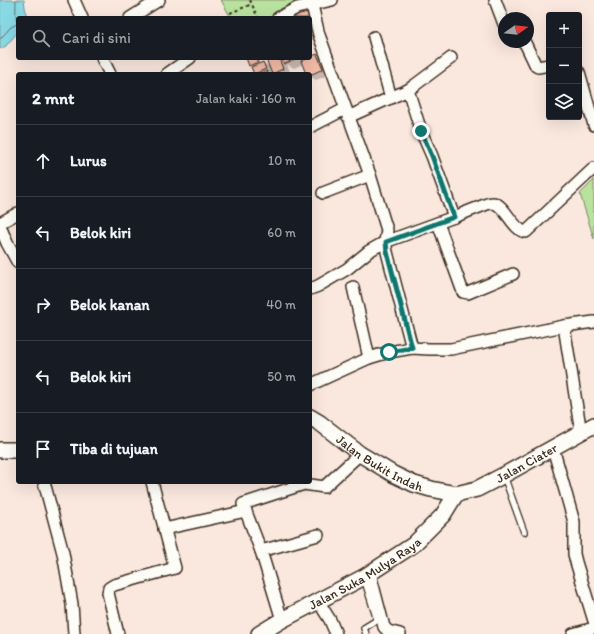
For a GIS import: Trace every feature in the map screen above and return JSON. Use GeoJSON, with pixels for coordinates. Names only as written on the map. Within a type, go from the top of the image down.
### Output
{"type":"FeatureCollection","features":[{"type":"Feature","properties":{"kind":"main road","name":"Jalan Bukit Indah"},"geometry":{"type":"LineString","coordinates":[[312,417],[360,454],[393,474],[414,484],[456,494]]}},
{"type":"Feature","properties":{"kind":"main road","name":"Jalan Ciater"},"geometry":{"type":"LineString","coordinates":[[456,494],[477,489],[594,425]]}},
{"type":"Feature","properties":{"kind":"main road"},"geometry":{"type":"LineString","coordinates":[[0,450],[16,450]]}},
{"type":"Feature","properties":{"kind":"main road","name":"Jalan Suka Mulya Raya"},"geometry":{"type":"LineString","coordinates":[[259,634],[282,620],[367,576],[413,545],[443,515],[456,494]]}},
{"type":"Feature","properties":{"kind":"street"},"geometry":{"type":"LineString","coordinates":[[74,0],[81,16]]}},
{"type":"Feature","properties":{"kind":"street"},"geometry":{"type":"LineString","coordinates":[[133,16],[158,0]]}},
{"type":"Feature","properties":{"kind":"street"},"geometry":{"type":"LineString","coordinates":[[282,16],[298,8],[332,0]]}},
{"type":"Feature","properties":{"kind":"street"},"geometry":{"type":"LineString","coordinates":[[495,0],[500,12]]}},
{"type":"Feature","properties":{"kind":"street"},"geometry":{"type":"LineString","coordinates":[[312,5],[318,35],[370,175],[387,230],[387,252],[412,348]]}},
{"type":"Feature","properties":{"kind":"street"},"geometry":{"type":"LineString","coordinates":[[374,37],[391,98]]}},
{"type":"Feature","properties":{"kind":"street"},"geometry":{"type":"LineString","coordinates":[[527,48],[536,66],[546,66]]}},
{"type":"Feature","properties":{"kind":"street"},"geometry":{"type":"LineString","coordinates":[[312,126],[391,98],[408,90],[451,58]]}},
{"type":"Feature","properties":{"kind":"street"},"geometry":{"type":"LineString","coordinates":[[103,60],[109,72]]}},
{"type":"Feature","properties":{"kind":"street"},"geometry":{"type":"LineString","coordinates":[[170,72],[187,60]]}},
{"type":"Feature","properties":{"kind":"street"},"geometry":{"type":"LineString","coordinates":[[582,83],[594,125]]}},
{"type":"Feature","properties":{"kind":"street"},"geometry":{"type":"LineString","coordinates":[[408,90],[421,131],[432,156],[454,217]]}},
{"type":"Feature","properties":{"kind":"street"},"geometry":{"type":"LineString","coordinates":[[312,288],[347,269],[368,251],[386,242],[487,204],[493,203],[499,205],[520,231],[526,232],[594,168]]}},
{"type":"Feature","properties":{"kind":"street"},"geometry":{"type":"LineString","coordinates":[[323,193],[370,175]]}},
{"type":"Feature","properties":{"kind":"street"},"geometry":{"type":"LineString","coordinates":[[16,214],[0,224],[16,259]]}},
{"type":"Feature","properties":{"kind":"street"},"geometry":{"type":"LineString","coordinates":[[438,223],[462,292],[468,293],[513,274]]}},
{"type":"Feature","properties":{"kind":"street"},"geometry":{"type":"LineString","coordinates":[[353,287],[369,358]]}},
{"type":"Feature","properties":{"kind":"street"},"geometry":{"type":"LineString","coordinates":[[312,384],[369,358],[389,352],[412,348],[451,349],[564,326],[594,322]]}},
{"type":"Feature","properties":{"kind":"street"},"geometry":{"type":"LineString","coordinates":[[564,326],[581,433]]}},
{"type":"Feature","properties":{"kind":"street"},"geometry":{"type":"LineString","coordinates":[[553,448],[574,522],[574,554],[594,621]]}},
{"type":"Feature","properties":{"kind":"street"},"geometry":{"type":"LineString","coordinates":[[282,620],[261,550],[243,504],[304,484],[324,487],[360,454]]}},
{"type":"Feature","properties":{"kind":"street"},"geometry":{"type":"LineString","coordinates":[[45,484],[63,553],[71,598],[74,634]]}},
{"type":"Feature","properties":{"kind":"street"},"geometry":{"type":"LineString","coordinates":[[118,634],[108,593],[109,588],[114,585],[175,568],[153,484]]}},
{"type":"Feature","properties":{"kind":"street"},"geometry":{"type":"LineString","coordinates":[[164,529],[246,511]]}},
{"type":"Feature","properties":{"kind":"street"},"geometry":{"type":"LineString","coordinates":[[261,550],[318,535]]}},
{"type":"Feature","properties":{"kind":"street"},"geometry":{"type":"LineString","coordinates":[[367,576],[384,627],[388,632],[400,634]]}},
{"type":"Feature","properties":{"kind":"street"},"geometry":{"type":"LineString","coordinates":[[318,601],[330,620],[336,634]]}},
{"type":"Feature","properties":{"kind":"street"},"geometry":{"type":"LineString","coordinates":[[573,634],[594,628]]}},
{"type":"Feature","properties":{"kind":"lane"},"geometry":{"type":"LineString","coordinates":[[504,475],[524,532]]}},
{"type":"Feature","properties":{"kind":"lane"},"geometry":{"type":"LineString","coordinates":[[366,634],[364,628],[377,620],[367,576]]}},
{"type":"Feature","properties":{"kind":"path"},"geometry":{"type":"LineString","coordinates":[[250,0],[257,16]]}},
{"type":"Feature","properties":{"kind":"path"},"geometry":{"type":"LineString","coordinates":[[230,13],[252,4]]}},
{"type":"Feature","properties":{"kind":"green space"},"geometry":{"type":"Polygon","coordinates":[[[221,0],[320,0],[297,7],[276,16],[230,16],[221,0]]]}},
{"type":"Feature","properties":{"kind":"green space"},"geometry":{"type":"Polygon","coordinates":[[[594,180],[594,239],[580,194],[594,180]]]}},
{"type":"Feature","properties":{"kind":"water"},"geometry":{"type":"Polygon","coordinates":[[[0,0],[24,0],[26,14],[25,16],[16,16],[16,34],[6,46],[0,49],[0,0]]]}},
{"type":"Feature","properties":{"kind":"building"},"geometry":{"type":"Polygon","coordinates":[[[311,7],[318,35],[312,36],[312,16],[288,15],[311,7]]]}},
{"type":"Feature","properties":{"kind":"building"},"geometry":{"type":"Polygon","coordinates":[[[317,54],[323,69],[312,74],[312,72],[305,72],[301,61],[312,60],[312,56],[317,54]]]}},
{"type":"Feature","properties":{"kind":"building"},"geometry":{"type":"Polygon","coordinates":[[[247,60],[257,60],[258,62],[249,66],[247,60]]]}},
{"type":"Feature","properties":{"kind":"building"},"geometry":{"type":"Polygon","coordinates":[[[266,60],[280,60],[283,69],[276,72],[271,72],[266,60]]]}},
{"type":"Feature","properties":{"kind":"building"},"geometry":{"type":"Polygon","coordinates":[[[283,60],[293,60],[284,64],[283,60]]]}},
{"type":"Feature","properties":{"kind":"building"},"geometry":{"type":"Polygon","coordinates":[[[263,62],[266,69],[259,72],[253,72],[251,67],[263,62]]]}},
{"type":"Feature","properties":{"kind":"route"},"geometry":{"type":"LineString","coordinates":[[389,352],[412,348],[387,252],[386,242],[454,217],[432,156],[421,131]]}}]}
